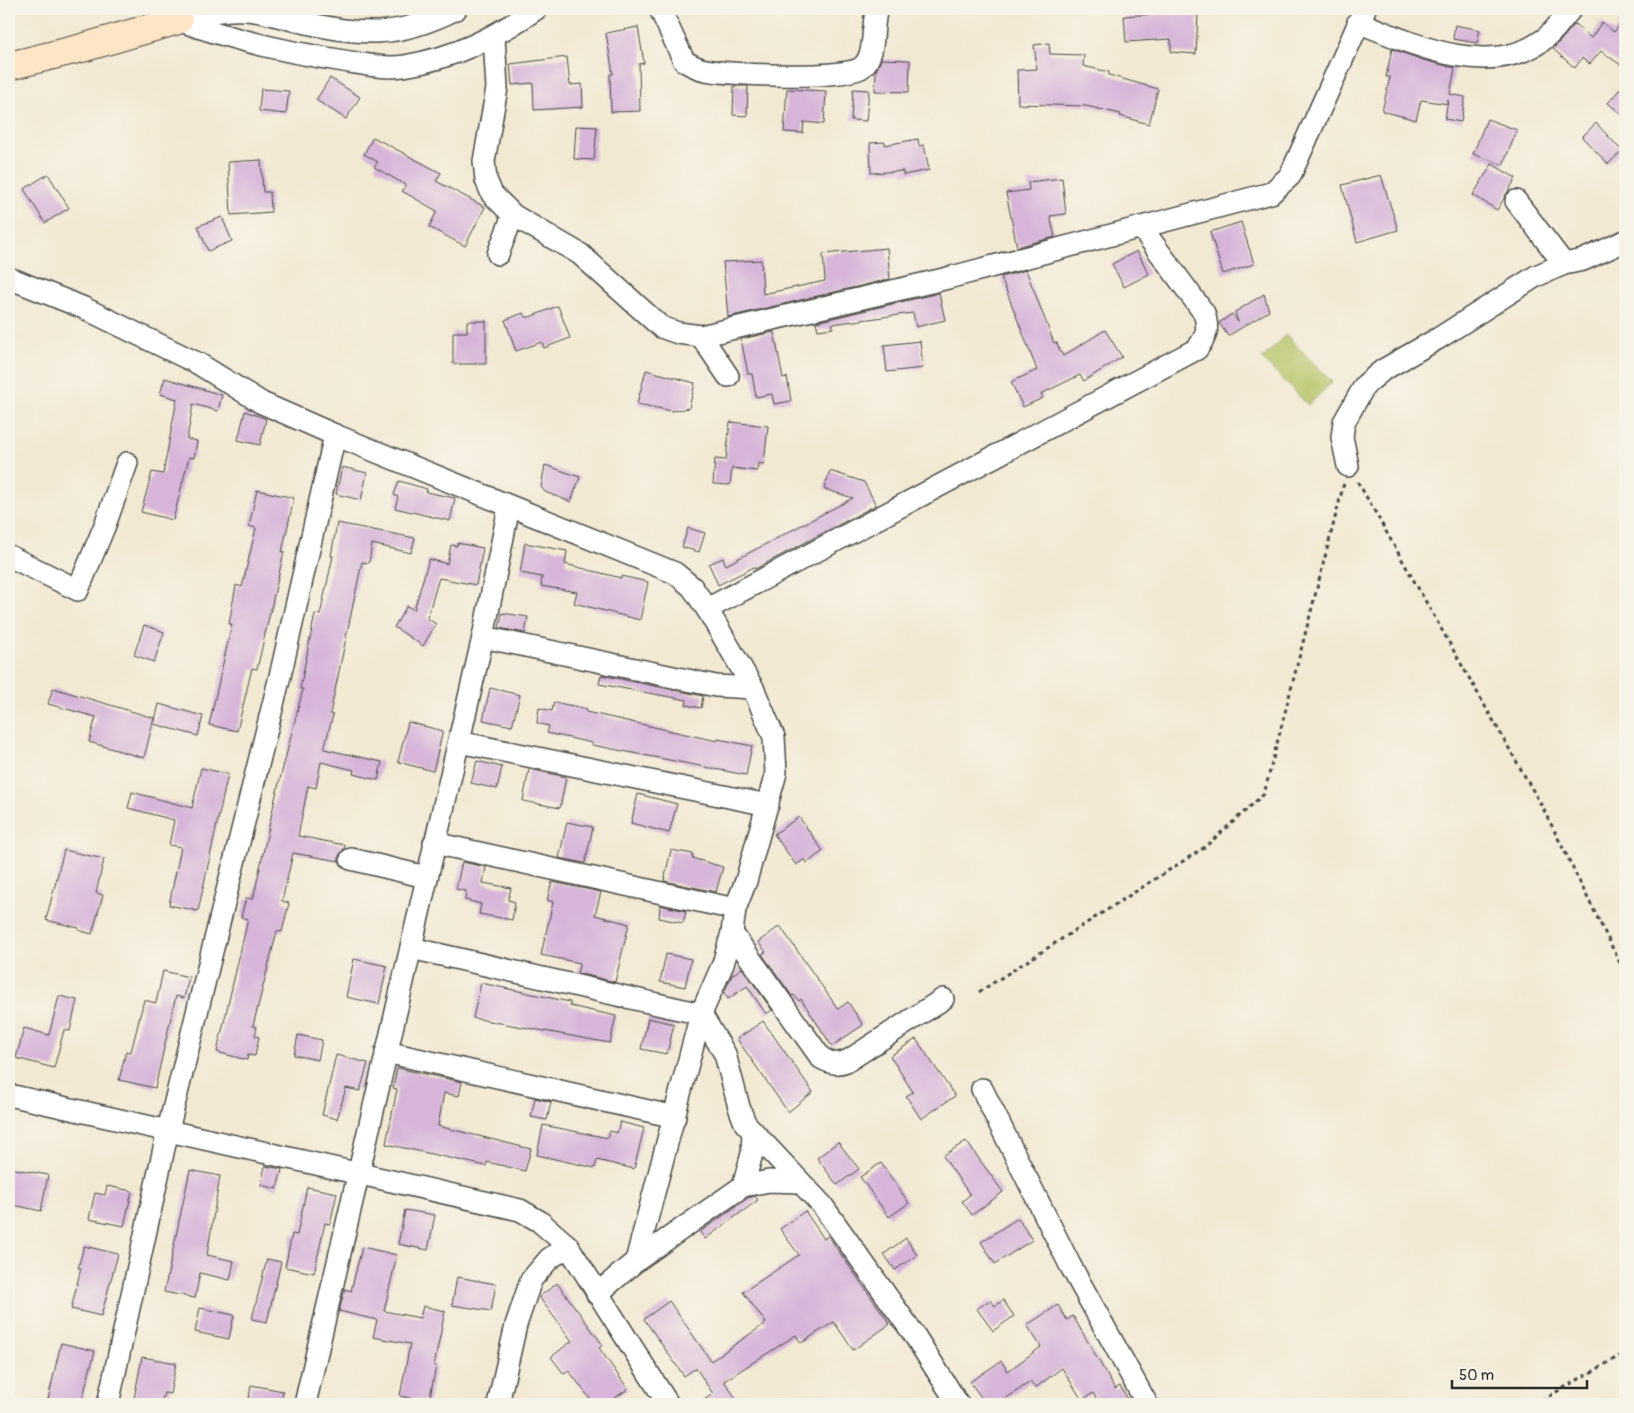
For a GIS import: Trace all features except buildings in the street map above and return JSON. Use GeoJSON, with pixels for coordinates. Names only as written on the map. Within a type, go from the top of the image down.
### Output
{"type":"FeatureCollection","features":[{"type":"Feature","properties":{"kind":"street"},"geometry":{"type":"LineString","coordinates":[[9,66],[214,12],[243,10],[335,30],[384,33],[427,24],[456,9]]}},
{"type":"Feature","properties":{"kind":"street"},"geometry":{"type":"LineString","coordinates":[[178,20],[222,37],[281,51],[403,66],[448,55],[494,37],[536,9]]}},
{"type":"Feature","properties":{"kind":"street"},"geometry":{"type":"LineString","coordinates":[[660,9],[684,62],[706,70],[755,75],[832,74],[856,71],[864,66],[869,58],[877,9]]}},
{"type":"Feature","properties":{"kind":"street"},"geometry":{"type":"LineString","coordinates":[[494,37],[496,88],[484,161],[486,180],[492,194],[513,215],[580,254],[661,327],[678,333],[701,336],[948,278],[1271,193],[1290,176],[1361,15],[1416,45],[1466,56],[1507,57],[1518,55],[1545,39],[1571,9]]}},
{"type":"Feature","properties":{"kind":"street"},"geometry":{"type":"LineString","coordinates":[[1516,201],[1564,264]]}},
{"type":"Feature","properties":{"kind":"street"},"geometry":{"type":"LineString","coordinates":[[498,254],[513,215]]}},
{"type":"Feature","properties":{"kind":"street"},"geometry":{"type":"LineString","coordinates":[[707,609],[1197,348],[1204,340],[1208,326],[1204,314],[1141,227]]}},
{"type":"Feature","properties":{"kind":"street"},"geometry":{"type":"LineString","coordinates":[[1348,466],[1342,437],[1344,422],[1364,386],[1383,370],[1438,338],[1536,276],[1564,264],[1583,260],[1625,241]]}},
{"type":"Feature","properties":{"kind":"street"},"geometry":{"type":"LineString","coordinates":[[9,278],[119,325],[199,364],[262,403],[509,507],[675,573],[692,587],[707,609],[754,688],[774,736],[776,773],[735,909],[732,933],[723,964],[701,1014],[636,1261]]}},
{"type":"Feature","properties":{"kind":"street"},"geometry":{"type":"LineString","coordinates":[[701,336],[728,376]]}},
{"type":"Feature","properties":{"kind":"street"},"geometry":{"type":"LineString","coordinates":[[108,1404],[168,1130],[281,672],[335,435]]}},
{"type":"Feature","properties":{"kind":"street"},"geometry":{"type":"LineString","coordinates":[[9,556],[78,590],[105,525],[127,463]]}},
{"type":"Feature","properties":{"kind":"street"},"geometry":{"type":"LineString","coordinates":[[305,1404],[434,842],[459,742],[509,507]]}},
{"type":"Feature","properties":{"kind":"street"},"geometry":{"type":"LineString","coordinates":[[483,636],[716,686],[754,688]]}},
{"type":"Feature","properties":{"kind":"street"},"geometry":{"type":"LineString","coordinates":[[459,742],[768,804]]}},
{"type":"Feature","properties":{"kind":"street"},"geometry":{"type":"LineString","coordinates":[[434,842],[735,909]]}},
{"type":"Feature","properties":{"kind":"street"},"geometry":{"type":"LineString","coordinates":[[350,858],[426,877]]}},
{"type":"Feature","properties":{"kind":"street"},"geometry":{"type":"LineString","coordinates":[[732,933],[822,1058],[830,1063],[840,1064],[849,1060],[943,999]]}},
{"type":"Feature","properties":{"kind":"street"},"geometry":{"type":"LineString","coordinates":[[411,948],[701,1014],[726,1054],[739,1107],[745,1123],[822,1205],[875,1279],[958,1404]]}},
{"type":"Feature","properties":{"kind":"street"},"geometry":{"type":"LineString","coordinates":[[386,1052],[675,1117]]}},
{"type":"Feature","properties":{"kind":"street"},"geometry":{"type":"LineString","coordinates":[[982,1089],[1070,1265],[1147,1404]]}},
{"type":"Feature","properties":{"kind":"street"},"geometry":{"type":"LineString","coordinates":[[9,1095],[358,1172],[520,1210],[539,1220],[568,1246],[668,1404]]}},
{"type":"Feature","properties":{"kind":"street"},"geometry":{"type":"LineString","coordinates":[[743,1186],[752,1154],[753,1132]]}},
{"type":"Feature","properties":{"kind":"street"},"geometry":{"type":"LineString","coordinates":[[597,1294],[636,1261],[743,1186],[769,1181],[800,1182]]}},
{"type":"Feature","properties":{"kind":"street"},"geometry":{"type":"LineString","coordinates":[[498,1404],[516,1326],[531,1280],[549,1258],[568,1246]]}},
{"type":"Feature","properties":{"kind":"path"},"geometry":{"type":"LineString","coordinates":[[1348,466],[1544,810],[1625,973]]}},
{"type":"Feature","properties":{"kind":"path"},"geometry":{"type":"LineString","coordinates":[[979,992],[1204,847],[1264,794],[1348,466]]}},
{"type":"Feature","properties":{"kind":"path"},"geometry":{"type":"LineString","coordinates":[[1535,1404],[1625,1353]]}},
{"type":"Feature","properties":{"kind":"green space"},"geometry":{"type":"Polygon","coordinates":[[[1286,335],[1332,382],[1308,405],[1262,359],[1286,335]]]}}]}
